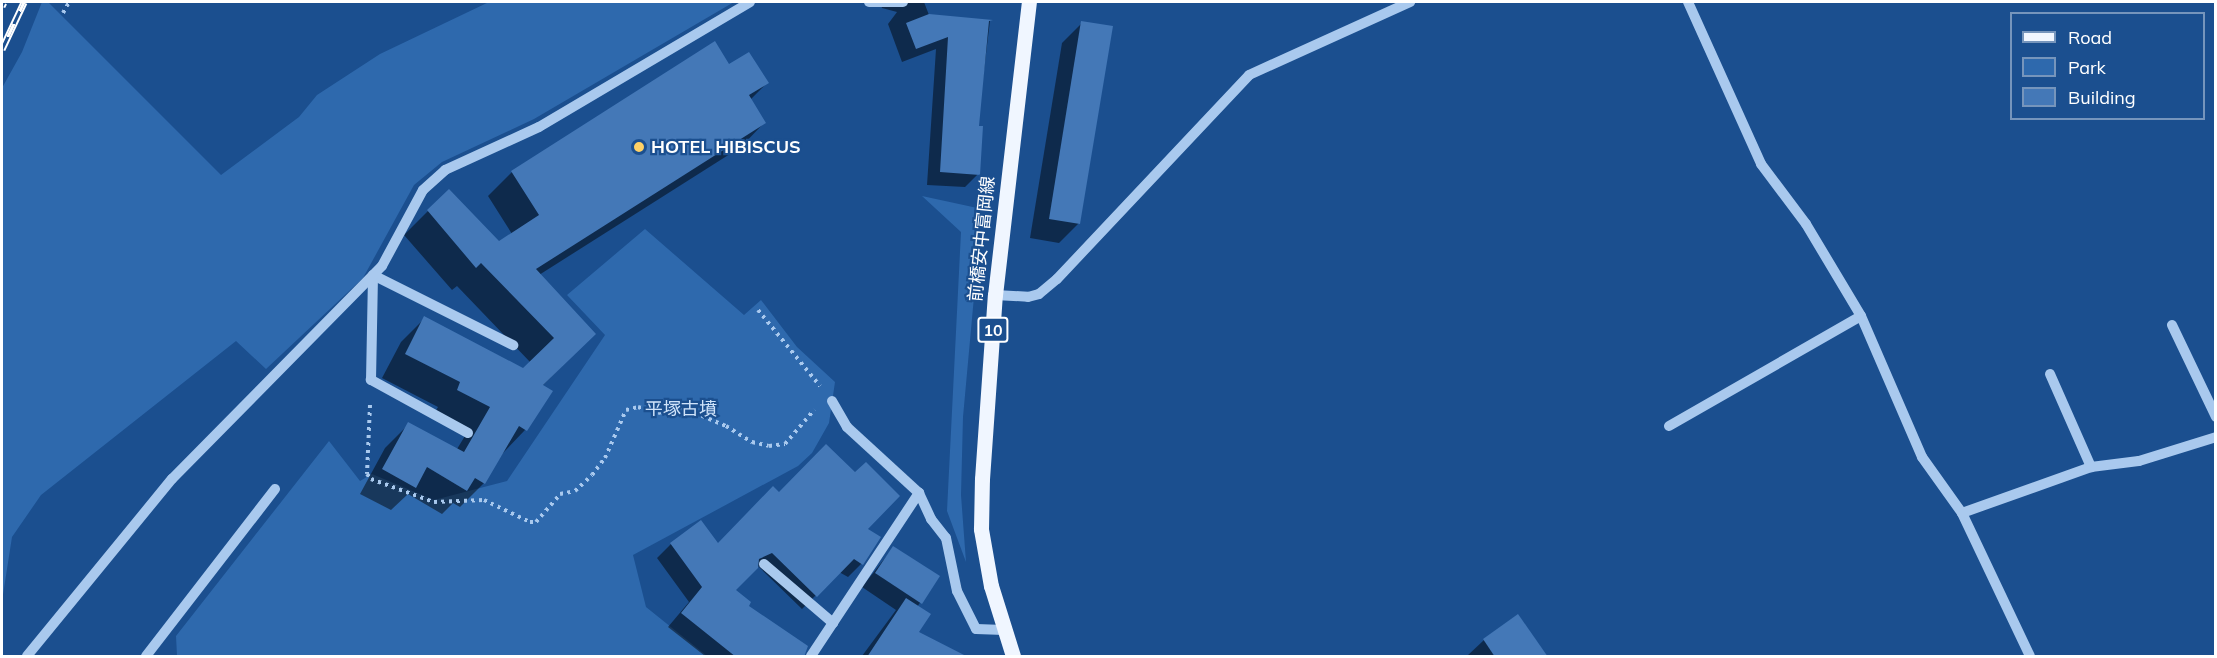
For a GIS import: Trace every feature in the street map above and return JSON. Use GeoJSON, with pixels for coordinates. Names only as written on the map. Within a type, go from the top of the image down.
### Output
{"type":"FeatureCollection","features":[{"type":"Feature","properties":{"kind":"main road","name":"前橋安中富岡線"},"geometry":{"type":"LineString","coordinates":[[1013,657],[991,586],[981,529],[995,295],[1029,2]]}},
{"type":"Feature","properties":{"kind":"street"},"geometry":{"type":"LineString","coordinates":[[27,657],[172,479],[373,275],[423,190],[445,170],[538,127],[750,2]]}},
{"type":"Feature","properties":{"kind":"street"},"geometry":{"type":"LineString","coordinates":[[869,2],[903,2]]}},
{"type":"Feature","properties":{"kind":"street"},"geometry":{"type":"LineString","coordinates":[[995,295],[1028,297],[1039,294],[1056,279],[1249,75],[1410,2]]}},
{"type":"Feature","properties":{"kind":"street"},"geometry":{"type":"LineString","coordinates":[[1688,2],[1761,164],[1806,224],[1862,316],[1922,457],[1962,513],[2030,657]]}},
{"type":"Feature","properties":{"kind":"street"},"geometry":{"type":"LineString","coordinates":[[373,275],[513,345]]}},
{"type":"Feature","properties":{"kind":"street"},"geometry":{"type":"LineString","coordinates":[[373,275],[372,380],[468,433]]}},
{"type":"Feature","properties":{"kind":"street"},"geometry":{"type":"LineString","coordinates":[[1670,426],[1862,316]]}},
{"type":"Feature","properties":{"kind":"street"},"geometry":{"type":"LineString","coordinates":[[2172,325],[2216,417]]}},
{"type":"Feature","properties":{"kind":"street"},"geometry":{"type":"LineString","coordinates":[[2050,374],[2091,467]]}},
{"type":"Feature","properties":{"kind":"street"},"geometry":{"type":"LineString","coordinates":[[832,401],[847,427],[919,493],[931,519],[946,538],[966,611],[976,628],[1004,630]]}},
{"type":"Feature","properties":{"kind":"street"},"geometry":{"type":"LineString","coordinates":[[1962,513],[2091,467],[2139,461],[2216,437]]}},
{"type":"Feature","properties":{"kind":"street"},"geometry":{"type":"LineString","coordinates":[[148,656],[275,489]]}},
{"type":"Feature","properties":{"kind":"street"},"geometry":{"type":"LineString","coordinates":[[811,657],[919,493]]}},
{"type":"Feature","properties":{"kind":"street"},"geometry":{"type":"LineString","coordinates":[[764,564],[833,623]]}},
{"type":"Feature","properties":{"kind":"path"},"geometry":{"type":"LineString","coordinates":[[63,13],[69,2]]}},
{"type":"Feature","properties":{"kind":"path"},"geometry":{"type":"LineString","coordinates":[[372,380],[367,474],[371,478],[434,502],[484,500],[530,522],[536,522],[560,494],[575,491],[592,475],[604,458],[626,410],[638,407],[658,413],[681,407],[726,426],[752,442],[779,446],[794,435],[814,410],[832,401],[758,310]]}},
{"type":"Feature","properties":{"kind":"green space"},"geometry":{"type":"Polygon","coordinates":[[[42,2],[48,2],[221,175],[299,117],[317,95],[380,54],[489,2],[734,2],[534,119],[442,162],[414,185],[363,278],[266,369],[236,341],[41,495],[12,537],[2,601],[2,88],[22,52],[42,2]]]}},
{"type":"Feature","properties":{"kind":"green space"},"geometry":{"type":"Polygon","coordinates":[[[922,196],[982,209],[963,417],[961,495],[966,562],[947,511],[961,232],[922,196]]]}},
{"type":"Feature","properties":{"kind":"green space","name":"平塚古墳"},"geometry":{"type":"Polygon","coordinates":[[[645,229],[744,315],[761,300],[797,347],[835,382],[829,423],[812,453],[798,466],[633,555],[646,607],[707,656],[177,656],[176,636],[329,441],[360,481],[372,474],[434,500],[507,481],[605,335],[567,295],[645,229]]]}},
{"type":"Feature","properties":{"kind":"building"},"geometry":{"type":"Polygon","coordinates":[[[929,14],[993,20],[989,21],[979,126],[983,126],[980,175],[940,172],[948,37],[916,49],[906,23],[929,14]]]}},
{"type":"Feature","properties":{"kind":"building"},"geometry":{"type":"Polygon","coordinates":[[[1081,21],[1113,26],[1080,224],[1049,219],[1081,21]]]}},
{"type":"Feature","properties":{"kind":"building"},"geometry":{"type":"Polygon","coordinates":[[[715,41],[729,64],[749,52],[769,83],[749,95],[766,123],[536,269],[596,334],[543,385],[553,391],[527,431],[519,426],[485,484],[475,478],[467,491],[427,467],[416,488],[382,469],[408,422],[464,452],[490,407],[457,390],[460,382],[405,354],[424,316],[523,368],[554,338],[481,263],[476,268],[427,210],[449,189],[499,241],[539,215],[511,171],[715,41]]]}},
{"type":"Feature","properties":{"kind":"building"},"geometry":{"type":"Polygon","coordinates":[[[826,444],[855,472],[866,462],[900,496],[868,529],[881,537],[863,565],[854,559],[817,597],[772,553],[759,559],[758,568],[736,590],[751,602],[749,606],[808,646],[804,657],[736,657],[681,613],[702,587],[670,543],[701,520],[718,543],[773,486],[779,492],[826,444]]]}},
{"type":"Feature","properties":{"kind":"building"},"geometry":{"type":"Polygon","coordinates":[[[893,546],[940,576],[922,604],[875,573],[893,546]]]}},
{"type":"Feature","properties":{"kind":"building"},"geometry":{"type":"Polygon","coordinates":[[[906,598],[931,614],[919,632],[968,657],[867,657],[906,598]]]}},
{"type":"Feature","properties":{"kind":"building"},"geometry":{"type":"Polygon","coordinates":[[[1518,614],[1548,657],[1495,657],[1483,639],[1518,614]]]}},
{"type":"Feature","properties":{"kind":"railway"},"geometry":{"type":"LineString","coordinates":[[2,6],[4,2]]}},
{"type":"Feature","properties":{"kind":"railway"},"geometry":{"type":"LineString","coordinates":[[2,49],[24,2]]}},
{"type":"Feature","properties":{"kind":"place","name":"HOTEL HIBISCUS"},"geometry":{"type":"Point","coordinates":[639,147]}}]}
